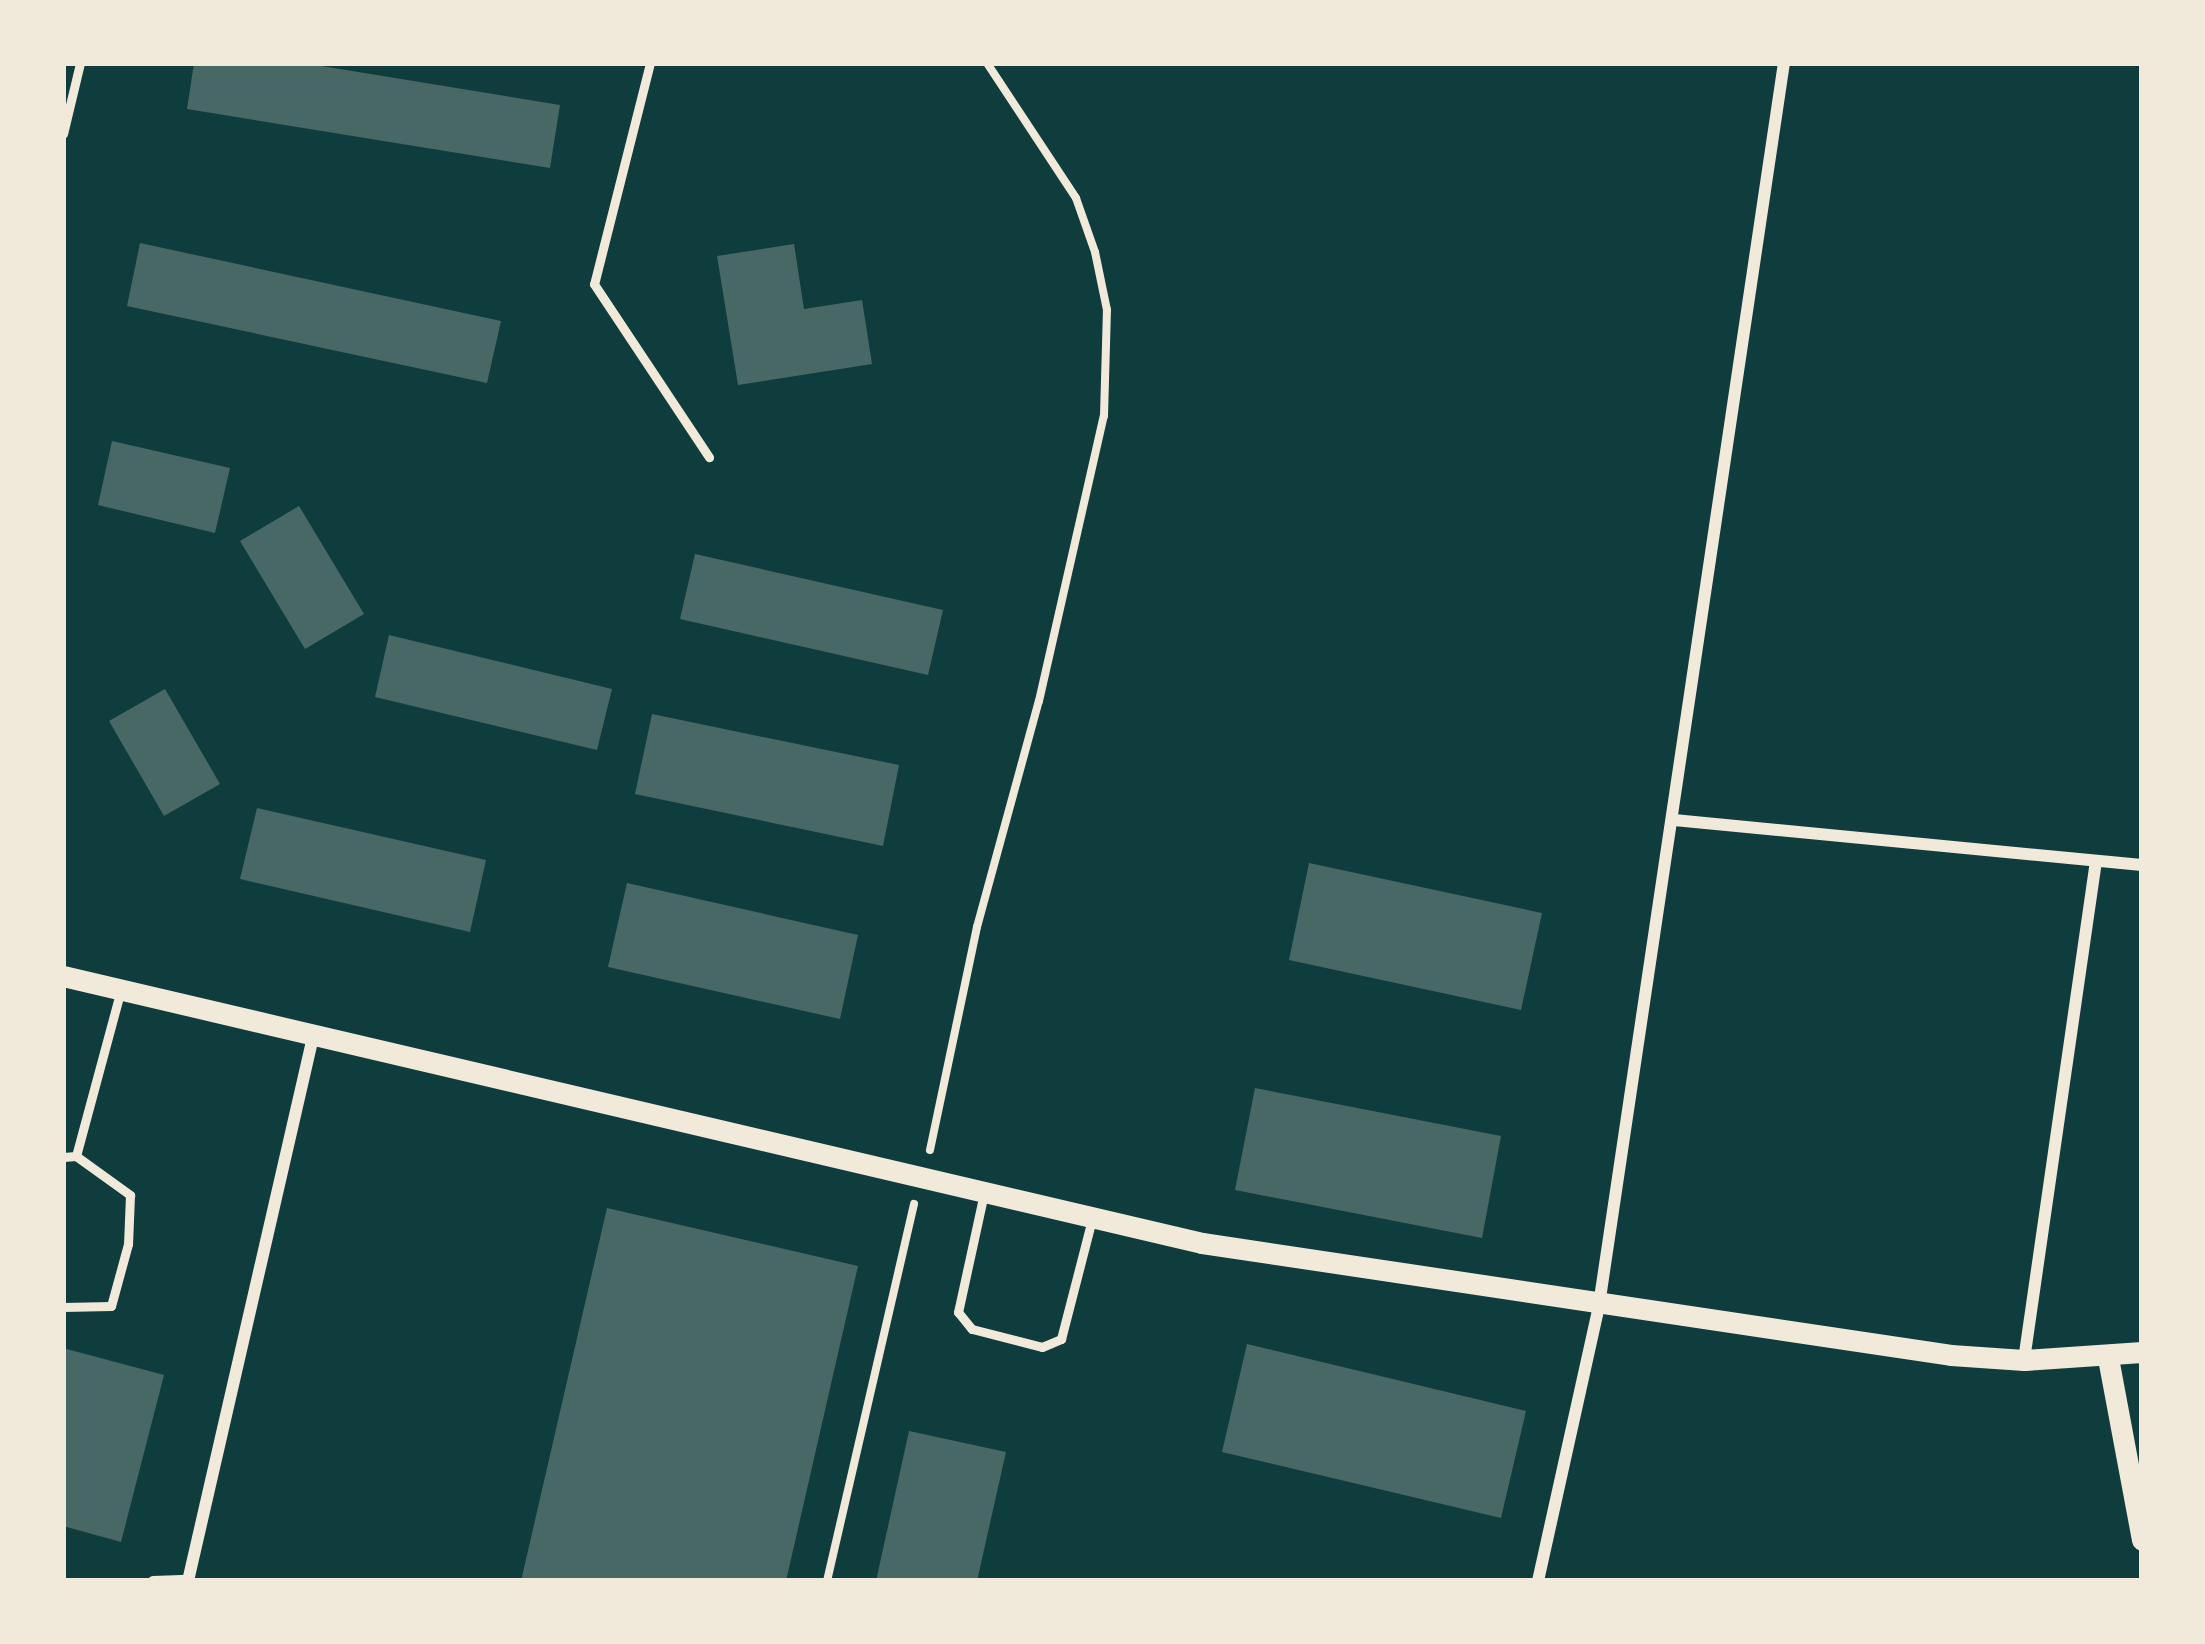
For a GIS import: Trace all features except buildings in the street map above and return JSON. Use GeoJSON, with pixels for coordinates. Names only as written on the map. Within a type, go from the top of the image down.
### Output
{"type":"FeatureCollection","features":[{"type":"Feature","properties":{"kind":"street"},"geometry":{"type":"LineString","coordinates":[[1538,1581],[1599,1305],[1784,63]]}},
{"type":"Feature","properties":{"kind":"street"},"geometry":{"type":"LineString","coordinates":[[1674,820],[2142,865]]}},
{"type":"Feature","properties":{"kind":"street"},"geometry":{"type":"LineString","coordinates":[[2024,1360],[2096,861]]}},
{"type":"Feature","properties":{"kind":"street"},"geometry":{"type":"LineString","coordinates":[[63,976],[1202,1243],[1599,1305],[2024,1360],[2108,1358],[2142,1352]]}},
{"type":"Feature","properties":{"kind":"street"},"geometry":{"type":"LineString","coordinates":[[153,1581],[188,1581],[313,1036]]}},
{"type":"Feature","properties":{"kind":"street"},"geometry":{"type":"LineString","coordinates":[[2108,1358],[2142,1540]]}},
{"type":"Feature","properties":{"kind":"lane"},"geometry":{"type":"LineString","coordinates":[[63,134],[80,63]]}},
{"type":"Feature","properties":{"kind":"lane"},"geometry":{"type":"LineString","coordinates":[[650,63],[594,284],[709,457]]}},
{"type":"Feature","properties":{"kind":"lane"},"geometry":{"type":"LineString","coordinates":[[76,1156],[121,989]]}},
{"type":"Feature","properties":{"kind":"lane"},"geometry":{"type":"LineString","coordinates":[[63,1157],[76,1156],[130,1196],[128,1244],[111,1306],[63,1307]]}},
{"type":"Feature","properties":{"kind":"lane"},"geometry":{"type":"LineString","coordinates":[[984,1193],[958,1312],[971,1329],[1042,1347],[1061,1339],[1093,1218]]}},
{"type":"Feature","properties":{"kind":"path"},"geometry":{"type":"LineString","coordinates":[[827,1581],[1104,416],[1107,310],[1095,252],[1076,198],[987,63]]}}]}
